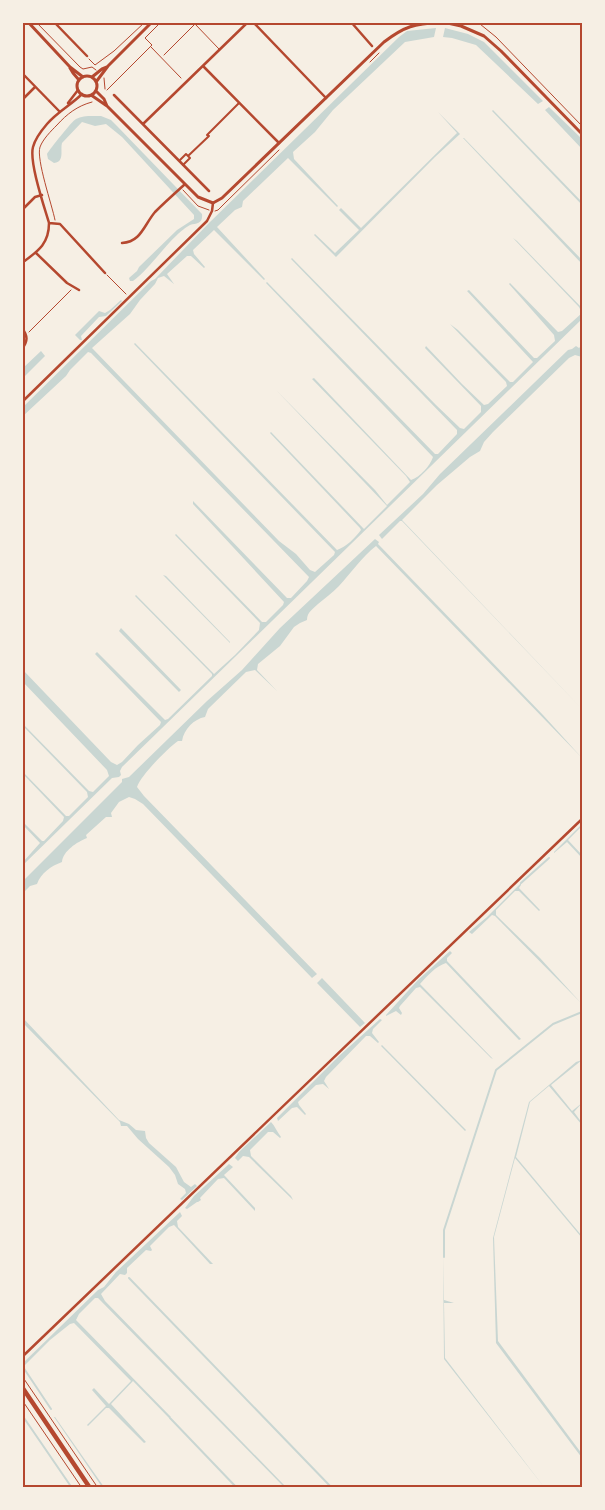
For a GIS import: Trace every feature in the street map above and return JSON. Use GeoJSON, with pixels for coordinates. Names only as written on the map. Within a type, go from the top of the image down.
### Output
{"type":"FeatureCollection","features":[{"type":"Feature","properties":{"kind":"main road"},"geometry":{"type":"LineString","coordinates":[[22,1387],[90,1488]]}},
{"type":"Feature","properties":{"kind":"street"},"geometry":{"type":"LineString","coordinates":[[28,22],[70,67],[84,76],[92,77],[96,82]]}},
{"type":"Feature","properties":{"kind":"street"},"geometry":{"type":"LineString","coordinates":[[54,22],[87,56]]}},
{"type":"Feature","properties":{"kind":"street"},"geometry":{"type":"LineString","coordinates":[[107,106],[96,90],[96,82],[108,66],[152,22]]}},
{"type":"Feature","properties":{"kind":"street"},"geometry":{"type":"LineString","coordinates":[[143,124],[248,22]]}},
{"type":"Feature","properties":{"kind":"street"},"geometry":{"type":"LineString","coordinates":[[253,22],[326,98]]}},
{"type":"Feature","properties":{"kind":"street"},"geometry":{"type":"LineString","coordinates":[[351,22],[372,46]]}},
{"type":"Feature","properties":{"kind":"street"},"geometry":{"type":"LineString","coordinates":[[356,27],[360,22]]}},
{"type":"Feature","properties":{"kind":"street"},"geometry":{"type":"LineString","coordinates":[[78,90],[82,94],[91,95],[107,106],[181,188],[198,198],[213,203],[222,198],[281,145],[326,98],[343,85],[376,49],[399,31],[421,23],[442,22],[461,26],[484,36],[582,134]]}},
{"type":"Feature","properties":{"kind":"street"},"geometry":{"type":"LineString","coordinates":[[92,77],[108,66]]}},
{"type":"Feature","properties":{"kind":"street"},"geometry":{"type":"LineString","coordinates":[[204,66],[281,145]]}},
{"type":"Feature","properties":{"kind":"street"},"geometry":{"type":"LineString","coordinates":[[70,67],[79,80]]}},
{"type":"Feature","properties":{"kind":"street"},"geometry":{"type":"LineString","coordinates":[[22,73],[60,112]]}},
{"type":"Feature","properties":{"kind":"street"},"geometry":{"type":"LineString","coordinates":[[22,263],[43,246],[48,237],[48,223],[33,161],[33,149],[37,137],[47,123],[68,104],[78,90],[79,80],[84,76]]}},
{"type":"Feature","properties":{"kind":"street"},"geometry":{"type":"LineString","coordinates":[[182,78],[186,82]]}},
{"type":"Feature","properties":{"kind":"street"},"geometry":{"type":"LineString","coordinates":[[22,100],[35,87]]}},
{"type":"Feature","properties":{"kind":"street"},"geometry":{"type":"LineString","coordinates":[[91,95],[96,90]]}},
{"type":"Feature","properties":{"kind":"street"},"geometry":{"type":"LineString","coordinates":[[68,104],[75,101],[82,94]]}},
{"type":"Feature","properties":{"kind":"street"},"geometry":{"type":"LineString","coordinates":[[114,95],[209,191]]}},
{"type":"Feature","properties":{"kind":"street"},"geometry":{"type":"LineString","coordinates":[[179,161],[186,154],[188,156],[209,136],[207,135],[239,103]]}},
{"type":"Feature","properties":{"kind":"street"},"geometry":{"type":"LineString","coordinates":[[183,165],[190,158],[188,156]]}},
{"type":"Feature","properties":{"kind":"street"},"geometry":{"type":"LineString","coordinates":[[122,243],[133,241],[140,236],[154,213],[181,188]]}},
{"type":"Feature","properties":{"kind":"street"},"geometry":{"type":"LineString","coordinates":[[22,210],[35,197],[42,195]]}},
{"type":"Feature","properties":{"kind":"street"},"geometry":{"type":"LineString","coordinates":[[22,402],[208,221],[213,203]]}},
{"type":"Feature","properties":{"kind":"street"},"geometry":{"type":"LineString","coordinates":[[48,223],[60,224],[105,273]]}},
{"type":"Feature","properties":{"kind":"street"},"geometry":{"type":"LineString","coordinates":[[36,253],[67,283],[80,290]]}},
{"type":"Feature","properties":{"kind":"street"},"geometry":{"type":"LineString","coordinates":[[22,328],[27,334],[26,342],[22,349]]}},
{"type":"Feature","properties":{"kind":"street"},"geometry":{"type":"LineString","coordinates":[[22,1358],[582,819]]}},
{"type":"Feature","properties":{"kind":"lane"},"geometry":{"type":"LineString","coordinates":[[164,54],[195,24],[220,50]]}},
{"type":"Feature","properties":{"kind":"lane"},"geometry":{"type":"LineString","coordinates":[[22,1400],[82,1488]]}},
{"type":"Feature","properties":{"kind":"path"},"geometry":{"type":"LineString","coordinates":[[36,22],[80,67],[83,69],[92,67]]}},
{"type":"Feature","properties":{"kind":"path"},"geometry":{"type":"LineString","coordinates":[[87,56],[95,65],[114,51],[145,22]]}},
{"type":"Feature","properties":{"kind":"path"},"geometry":{"type":"LineString","coordinates":[[161,22],[145,38],[182,78]]}},
{"type":"Feature","properties":{"kind":"path"},"geometry":{"type":"LineString","coordinates":[[475,22],[496,37],[582,126]]}},
{"type":"Feature","properties":{"kind":"path"},"geometry":{"type":"LineString","coordinates":[[101,96],[151,46]]}},
{"type":"Feature","properties":{"kind":"path"},"geometry":{"type":"LineString","coordinates":[[366,66],[380,53]]}},
{"type":"Feature","properties":{"kind":"path"},"geometry":{"type":"LineString","coordinates":[[106,90],[114,95]]}},
{"type":"Feature","properties":{"kind":"path"},"geometry":{"type":"LineString","coordinates":[[56,224],[40,161],[40,148],[49,133],[64,117],[80,105],[97,99]]}},
{"type":"Feature","properties":{"kind":"path"},"geometry":{"type":"LineString","coordinates":[[181,188],[201,208],[212,211],[218,210],[281,145]]}},
{"type":"Feature","properties":{"kind":"path"},"geometry":{"type":"LineString","coordinates":[[105,273],[129,298]]}},
{"type":"Feature","properties":{"kind":"path"},"geometry":{"type":"LineString","coordinates":[[27,334],[74,287]]}},
{"type":"Feature","properties":{"kind":"path"},"geometry":{"type":"LineString","coordinates":[[22,1376],[98,1488]]}},
{"type":"Feature","properties":{"kind":"shaded area"},"geometry":{"type":"Polygon","coordinates":[[[436,28],[434,37],[405,42],[333,110],[315,132],[293,152],[294,159],[337,207],[288,158],[243,201],[242,207],[235,210],[217,227],[264,280],[214,230],[193,250],[204,268],[191,256],[187,256],[167,274],[174,284],[164,276],[158,278],[130,314],[92,348],[279,541],[296,554],[310,570],[315,572],[335,552],[135,343],[337,550],[353,539],[361,530],[360,528],[271,432],[364,529],[387,506],[276,390],[375,490],[387,505],[410,482],[312,379],[314,378],[411,480],[424,471],[433,457],[267,282],[435,454],[438,454],[457,434],[457,430],[292,258],[436,405],[460,428],[464,429],[481,412],[481,406],[425,348],[426,346],[484,405],[488,404],[507,386],[506,382],[450,324],[510,382],[513,382],[533,362],[467,291],[469,290],[534,358],[537,358],[555,341],[554,335],[510,283],[558,332],[562,331],[582,313],[582,319],[122,767],[119,777],[112,778],[23,865],[23,862],[40,843],[23,825],[23,822],[44,841],[63,821],[64,817],[23,772],[66,816],[69,816],[88,797],[87,792],[23,724],[89,791],[93,792],[109,776],[107,770],[23,682],[23,670],[111,762],[117,765],[161,722],[95,654],[97,652],[165,720],[212,676],[136,595],[214,674],[259,630],[260,623],[176,534],[262,622],[266,622],[284,602],[193,504],[193,501],[287,598],[291,598],[309,577],[91,353],[88,352],[66,376],[23,416],[23,407],[399,37],[407,31],[436,28]]]}},
{"type":"Feature","properties":{"kind":"shaded area"},"geometry":{"type":"Polygon","coordinates":[[[445,28],[468,34],[484,42],[543,101],[538,104],[476,45],[443,37],[445,28]]]}},
{"type":"Feature","properties":{"kind":"shaded area"},"geometry":{"type":"Polygon","coordinates":[[[549,107],[582,139],[582,149],[545,110],[549,107]]]}},
{"type":"Feature","properties":{"kind":"shaded area"},"geometry":{"type":"Polygon","coordinates":[[[492,111],[582,202],[582,205],[492,111]]]}},
{"type":"Feature","properties":{"kind":"shaded area"},"geometry":{"type":"Polygon","coordinates":[[[438,112],[460,134],[336,257],[314,235],[335,253],[359,230],[339,210],[341,208],[361,228],[457,133],[438,112]]]}},
{"type":"Feature","properties":{"kind":"shaded area"},"geometry":{"type":"Polygon","coordinates":[[[85,116],[101,116],[111,120],[202,214],[200,221],[180,232],[145,271],[133,281],[130,281],[129,278],[139,267],[177,230],[194,219],[194,215],[122,137],[106,124],[95,126],[82,122],[62,143],[60,160],[54,163],[48,159],[47,154],[49,151],[76,119],[85,116]]]}},
{"type":"Feature","properties":{"kind":"shaded area"},"geometry":{"type":"Polygon","coordinates":[[[463,138],[582,260],[582,264],[463,138]]]}},
{"type":"Feature","properties":{"kind":"shaded area"},"geometry":{"type":"Polygon","coordinates":[[[513,238],[582,308],[582,313],[579,307],[513,238]]]}},
{"type":"Feature","properties":{"kind":"shaded area"},"geometry":{"type":"Polygon","coordinates":[[[121,300],[106,316],[99,317],[81,336],[82,340],[75,335],[99,311],[105,313],[121,300]]]}},
{"type":"Feature","properties":{"kind":"shaded area"},"geometry":{"type":"Polygon","coordinates":[[[582,345],[582,357],[575,355],[569,358],[493,432],[484,442],[480,451],[437,485],[402,520],[582,709],[402,521],[382,539],[379,535],[568,350],[576,346],[579,348],[582,345]]]}},
{"type":"Feature","properties":{"kind":"shaded area"},"geometry":{"type":"Polygon","coordinates":[[[41,351],[45,356],[23,378],[23,368],[41,351]]]}},
{"type":"Feature","properties":{"kind":"shaded area"},"geometry":{"type":"Polygon","coordinates":[[[375,539],[582,758],[376,546],[361,560],[339,586],[311,611],[307,620],[294,627],[280,646],[258,664],[257,670],[277,691],[255,670],[246,672],[208,709],[205,717],[190,725],[182,741],[178,741],[161,756],[149,769],[137,787],[317,974],[312,978],[143,804],[129,797],[119,802],[111,813],[112,817],[106,817],[86,835],[87,838],[75,844],[65,854],[62,862],[47,870],[37,884],[30,886],[23,893],[23,881],[122,782],[122,779],[129,777],[207,701],[242,670],[280,628],[375,539]]]}},
{"type":"Feature","properties":{"kind":"shaded area"},"geometry":{"type":"Polygon","coordinates":[[[163,575],[166,576],[230,643],[163,575]]]}},
{"type":"Feature","properties":{"kind":"shaded area"},"geometry":{"type":"Polygon","coordinates":[[[121,628],[181,690],[179,692],[119,631],[121,628]]]}},
{"type":"Feature","properties":{"kind":"shaded area"},"geometry":{"type":"Polygon","coordinates":[[[582,824],[568,840],[582,855],[582,858],[567,842],[554,853],[554,852],[582,824]]]}},
{"type":"Feature","properties":{"kind":"shaded area"},"geometry":{"type":"Polygon","coordinates":[[[521,883],[519,888],[540,910],[519,891],[515,891],[496,910],[496,915],[540,958],[581,1003],[495,916],[492,915],[472,934],[469,932],[521,883]]]}},
{"type":"Feature","properties":{"kind":"shaded area"},"geometry":{"type":"Polygon","coordinates":[[[450,951],[452,953],[447,958],[447,961],[521,1039],[519,1040],[446,963],[435,969],[420,984],[493,1059],[420,987],[416,988],[400,1006],[401,1015],[396,1011],[386,1016],[418,980],[450,951]]]}},
{"type":"Feature","properties":{"kind":"shaded area"},"geometry":{"type":"Polygon","coordinates":[[[322,978],[365,1023],[360,1027],[317,983],[322,978]]]}},
{"type":"Feature","properties":{"kind":"shaded area"},"geometry":{"type":"Polygon","coordinates":[[[23,1018],[119,1120],[129,1124],[136,1130],[145,1131],[149,1143],[176,1167],[184,1182],[191,1187],[195,1184],[197,1186],[182,1200],[180,1199],[186,1193],[185,1189],[178,1184],[175,1175],[169,1167],[138,1139],[127,1126],[121,1126],[120,1122],[23,1023],[23,1018]]]}},
{"type":"Feature","properties":{"kind":"shaded area"},"geometry":{"type":"Polygon","coordinates":[[[380,1019],[382,1020],[373,1029],[372,1033],[378,1043],[370,1036],[366,1036],[326,1077],[324,1081],[329,1089],[323,1084],[316,1085],[298,1102],[305,1115],[297,1107],[292,1108],[278,1121],[277,1118],[339,1056],[380,1019]]]}},
{"type":"Feature","properties":{"kind":"shaded area"},"geometry":{"type":"Polygon","coordinates":[[[381,1046],[466,1130],[465,1131],[381,1046]]]}},
{"type":"Feature","properties":{"kind":"shaded area"},"geometry":{"type":"Polygon","coordinates":[[[582,1060],[551,1085],[572,1111],[582,1103],[574,1112],[582,1125],[549,1086],[530,1102],[516,1157],[582,1238],[515,1158],[494,1237],[498,1341],[582,1454],[582,1458],[496,1343],[493,1238],[529,1102],[576,1062],[582,1060]]]}},
{"type":"Feature","properties":{"kind":"shaded area"},"geometry":{"type":"Polygon","coordinates":[[[271,1122],[281,1137],[273,1132],[268,1132],[250,1150],[251,1156],[293,1200],[249,1157],[243,1156],[238,1161],[235,1158],[271,1122]]]}},
{"type":"Feature","properties":{"kind":"shaded area"},"geometry":{"type":"Polygon","coordinates":[[[229,1164],[233,1167],[224,1175],[255,1208],[255,1211],[224,1178],[218,1179],[200,1198],[201,1200],[187,1209],[185,1208],[194,1196],[229,1164]]]}},
{"type":"Feature","properties":{"kind":"shaded area"},"geometry":{"type":"Polygon","coordinates":[[[180,1212],[182,1216],[177,1221],[178,1227],[213,1264],[210,1264],[174,1225],[169,1227],[150,1246],[151,1251],[146,1250],[127,1268],[125,1275],[120,1274],[101,1294],[105,1301],[286,1487],[98,1298],[95,1298],[79,1314],[76,1320],[171,1417],[169,1418],[133,1381],[111,1404],[146,1442],[144,1443],[109,1408],[106,1408],[87,1425],[106,1406],[92,1390],[94,1388],[109,1404],[131,1381],[74,1323],[50,1340],[23,1367],[23,1363],[180,1212]]]}},
{"type":"Feature","properties":{"kind":"shaded area"},"geometry":{"type":"Polygon","coordinates":[[[443,1256],[444,1300],[454,1303],[444,1303],[445,1358],[544,1487],[444,1359],[443,1256]]]}},
{"type":"Feature","properties":{"kind":"shaded area"},"geometry":{"type":"Polygon","coordinates":[[[55,1417],[104,1487],[102,1487],[55,1417]]]}},
{"type":"Feature","properties":{"kind":"waterway"},"geometry":{"type":"LineString","coordinates":[[521,883],[549,858]]}},
{"type":"Feature","properties":{"kind":"waterway"},"geometry":{"type":"LineString","coordinates":[[444,1257],[444,1230],[496,1070],[553,1024],[582,1012]]}},
{"type":"Feature","properties":{"kind":"waterway"},"geometry":{"type":"LineString","coordinates":[[129,1278],[332,1488]]}},
{"type":"Feature","properties":{"kind":"waterway"},"geometry":{"type":"LineString","coordinates":[[23,1367],[51,1409]]}},
{"type":"Feature","properties":{"kind":"waterway"},"geometry":{"type":"LineString","coordinates":[[22,1415],[72,1488]]}},
{"type":"Feature","properties":{"kind":"waterway"},"geometry":{"type":"LineString","coordinates":[[170,1418],[237,1488]]}}]}
